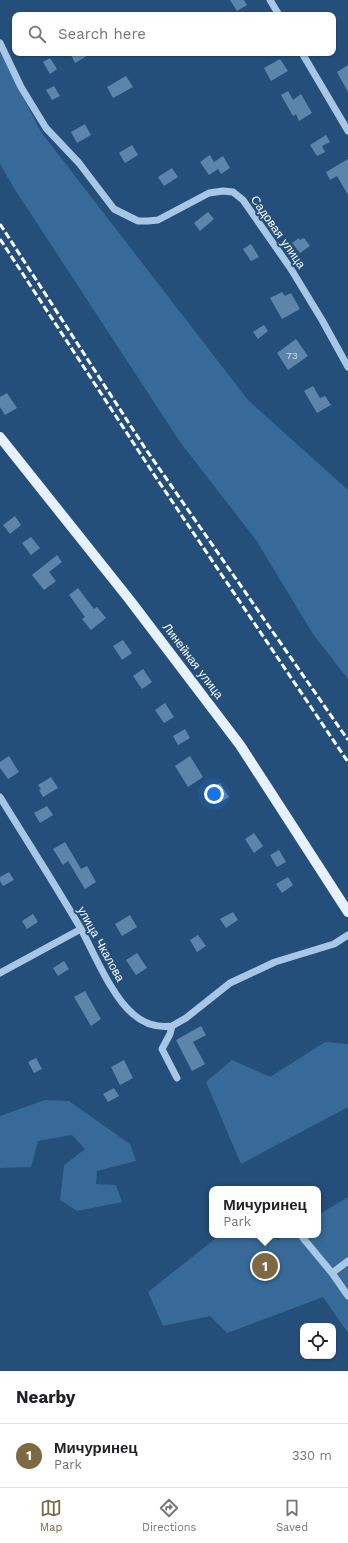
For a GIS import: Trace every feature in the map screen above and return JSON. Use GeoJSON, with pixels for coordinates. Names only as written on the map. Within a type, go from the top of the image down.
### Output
{"type":"FeatureCollection","features":[{"type":"Feature","properties":{"kind":"main road","name":"Линейная улица"},"geometry":{"type":"LineString","coordinates":[[0,437],[129,599],[240,745],[348,912]]}},
{"type":"Feature","properties":{"kind":"street"},"geometry":{"type":"LineString","coordinates":[[270,0],[277,12]]}},
{"type":"Feature","properties":{"kind":"street","name":"Садовая улица"},"geometry":{"type":"LineString","coordinates":[[0,43],[21,87],[46,128],[79,163],[114,209],[138,221],[148,221],[158,220],[209,193],[223,191],[233,192],[243,200],[291,269],[348,367]]}},
{"type":"Feature","properties":{"kind":"street"},"geometry":{"type":"LineString","coordinates":[[304,56],[348,131]]}},
{"type":"Feature","properties":{"kind":"street","name":"улица Чкалова"},"geometry":{"type":"LineString","coordinates":[[0,797],[81,929],[118,998],[132,1014],[149,1025],[163,1028],[172,1026]]}},
{"type":"Feature","properties":{"kind":"street"},"geometry":{"type":"LineString","coordinates":[[0,973],[81,929]]}},
{"type":"Feature","properties":{"kind":"street"},"geometry":{"type":"LineString","coordinates":[[177,1078],[162,1049],[170,1034],[172,1026],[186,1018],[230,983],[275,962],[334,944],[348,935]]}},
{"type":"Feature","properties":{"kind":"street"},"geometry":{"type":"LineString","coordinates":[[303,1238],[332,1273],[348,1296]]}},
{"type":"Feature","properties":{"kind":"street"},"geometry":{"type":"LineString","coordinates":[[332,1273],[348,1261]]}},
{"type":"Feature","properties":{"kind":"shaded area"},"geometry":{"type":"Polygon","coordinates":[[[0,52],[41,132],[248,400],[348,490],[348,679],[313,634],[256,540],[180,442],[14,188],[0,164],[0,52]]]}},
{"type":"Feature","properties":{"kind":"shaded area"},"geometry":{"type":"Polygon","coordinates":[[[325,1042],[348,1044],[348,1107],[241,1164],[206,1082],[232,1060],[270,1077],[325,1042]]]}},
{"type":"Feature","properties":{"kind":"shaded area"},"geometry":{"type":"Polygon","coordinates":[[[45,1100],[69,1101],[130,1144],[136,1161],[97,1171],[96,1184],[116,1185],[122,1202],[77,1211],[60,1200],[64,1165],[85,1149],[72,1135],[38,1141],[31,1167],[0,1168],[0,1116],[45,1100]]]}},
{"type":"Feature","properties":{"kind":"shaded area"},"geometry":{"type":"Polygon","coordinates":[[[348,1197],[348,1333],[323,1297],[227,1333],[210,1316],[163,1326],[148,1292],[216,1238],[275,1238],[278,1240],[281,1238],[321,1238],[321,1213],[348,1197]]]}},
{"type":"Feature","properties":{"kind":"building"},"geometry":{"type":"Polygon","coordinates":[[[230,0],[244,0],[247,5],[237,11],[230,0]]]}},
{"type":"Feature","properties":{"kind":"building"},"geometry":{"type":"Polygon","coordinates":[[[72,56],[87,56],[75,63],[72,56]]]}},
{"type":"Feature","properties":{"kind":"building"},"geometry":{"type":"Polygon","coordinates":[[[50,58],[57,69],[50,74],[43,62],[50,58]]]}},
{"type":"Feature","properties":{"kind":"building"},"geometry":{"type":"Polygon","coordinates":[[[280,59],[288,71],[271,81],[264,68],[280,59]]]}},
{"type":"Feature","properties":{"kind":"building"},"geometry":{"type":"Polygon","coordinates":[[[348,65],[348,92],[337,72],[348,65]]]}},
{"type":"Feature","properties":{"kind":"building"},"geometry":{"type":"Polygon","coordinates":[[[126,76],[133,87],[113,98],[107,87],[126,76]]]}},
{"type":"Feature","properties":{"kind":"building"},"geometry":{"type":"Polygon","coordinates":[[[54,86],[60,96],[52,100],[46,90],[54,86]]]}},
{"type":"Feature","properties":{"kind":"building"},"geometry":{"type":"Polygon","coordinates":[[[288,91],[293,100],[301,94],[312,113],[299,121],[296,114],[293,116],[281,95],[288,91]]]}},
{"type":"Feature","properties":{"kind":"building"},"geometry":{"type":"Polygon","coordinates":[[[85,124],[91,135],[77,143],[71,132],[85,124]]]}},
{"type":"Feature","properties":{"kind":"building"},"geometry":{"type":"Polygon","coordinates":[[[326,135],[330,142],[322,146],[325,152],[317,156],[310,145],[326,135]]]}},
{"type":"Feature","properties":{"kind":"building"},"geometry":{"type":"Polygon","coordinates":[[[132,145],[138,155],[125,163],[119,153],[132,145]]]}},
{"type":"Feature","properties":{"kind":"building"},"geometry":{"type":"Polygon","coordinates":[[[210,155],[214,162],[223,156],[230,168],[221,174],[218,169],[209,175],[200,162],[210,155]]]}},
{"type":"Feature","properties":{"kind":"building"},"geometry":{"type":"Polygon","coordinates":[[[348,159],[348,195],[337,176],[330,180],[326,172],[348,159]]]}},
{"type":"Feature","properties":{"kind":"building"},"geometry":{"type":"Polygon","coordinates":[[[172,168],[178,177],[164,186],[158,177],[172,168]]]}},
{"type":"Feature","properties":{"kind":"building"},"geometry":{"type":"Polygon","coordinates":[[[208,212],[214,219],[200,231],[194,223],[208,212]]]}},
{"type":"Feature","properties":{"kind":"building"},"geometry":{"type":"Polygon","coordinates":[[[299,238],[300,240],[304,238],[310,246],[300,253],[292,243],[299,238]]]}},
{"type":"Feature","properties":{"kind":"building"},"geometry":{"type":"Polygon","coordinates":[[[251,244],[259,257],[251,261],[243,249],[251,244]]]}},
{"type":"Feature","properties":{"kind":"building"},"geometry":{"type":"Polygon","coordinates":[[[282,292],[285,296],[291,293],[300,309],[282,319],[270,298],[282,292]]]}},
{"type":"Feature","properties":{"kind":"building"},"geometry":{"type":"Polygon","coordinates":[[[264,325],[268,331],[258,339],[253,332],[264,325]]]}},
{"type":"Feature","properties":{"kind":"building"},"geometry":{"type":"Polygon","coordinates":[[[296,339],[308,356],[288,370],[277,353],[296,339]]]}},
{"type":"Feature","properties":{"kind":"building"},"geometry":{"type":"Polygon","coordinates":[[[313,386],[320,398],[325,396],[331,405],[317,413],[304,391],[313,386]]]}},
{"type":"Feature","properties":{"kind":"building"},"geometry":{"type":"Polygon","coordinates":[[[7,393],[17,408],[5,415],[0,407],[0,397],[7,393]]]}},
{"type":"Feature","properties":{"kind":"building"},"geometry":{"type":"Polygon","coordinates":[[[15,516],[21,525],[10,534],[3,525],[15,516]]]}},
{"type":"Feature","properties":{"kind":"building"},"geometry":{"type":"Polygon","coordinates":[[[31,537],[40,548],[31,555],[22,543],[31,537]]]}},
{"type":"Feature","properties":{"kind":"building"},"geometry":{"type":"Polygon","coordinates":[[[57,555],[62,562],[49,572],[56,581],[44,590],[32,575],[57,555]]]}},
{"type":"Feature","properties":{"kind":"building"},"geometry":{"type":"Polygon","coordinates":[[[78,588],[94,609],[97,607],[106,618],[91,630],[82,619],[85,617],[69,595],[78,588]]]}},
{"type":"Feature","properties":{"kind":"building"},"geometry":{"type":"Polygon","coordinates":[[[123,640],[132,653],[122,660],[113,646],[123,640]]]}},
{"type":"Feature","properties":{"kind":"building"},"geometry":{"type":"Polygon","coordinates":[[[143,669],[152,682],[142,689],[133,676],[143,669]]]}},
{"type":"Feature","properties":{"kind":"building"},"geometry":{"type":"Polygon","coordinates":[[[165,703],[174,717],[164,723],[155,710],[165,703]]]}},
{"type":"Feature","properties":{"kind":"building"},"geometry":{"type":"Polygon","coordinates":[[[185,729],[190,738],[178,745],[173,736],[185,729]]]}},
{"type":"Feature","properties":{"kind":"building"},"geometry":{"type":"Polygon","coordinates":[[[9,756],[19,772],[8,779],[0,768],[0,762],[9,756]]]}},
{"type":"Feature","properties":{"kind":"building"},"geometry":{"type":"Polygon","coordinates":[[[190,756],[203,777],[188,787],[175,766],[190,756]]]}},
{"type":"Feature","properties":{"kind":"building"},"geometry":{"type":"Polygon","coordinates":[[[51,777],[58,788],[43,797],[39,790],[41,789],[38,785],[51,777]]]}},
{"type":"Feature","properties":{"kind":"building"},"geometry":{"type":"Polygon","coordinates":[[[220,783],[229,797],[219,803],[210,789],[220,783]]]}},
{"type":"Feature","properties":{"kind":"building"},"geometry":{"type":"Polygon","coordinates":[[[47,806],[53,815],[40,823],[34,813],[47,806]]]}},
{"type":"Feature","properties":{"kind":"building"},"geometry":{"type":"Polygon","coordinates":[[[254,833],[263,846],[254,853],[245,839],[254,833]]]}},
{"type":"Feature","properties":{"kind":"building"},"geometry":{"type":"Polygon","coordinates":[[[65,842],[81,869],[87,866],[96,882],[85,889],[68,861],[63,865],[53,849],[65,842]]]}},
{"type":"Feature","properties":{"kind":"building"},"geometry":{"type":"Polygon","coordinates":[[[279,850],[286,862],[277,867],[270,855],[279,850]]]}},
{"type":"Feature","properties":{"kind":"building"},"geometry":{"type":"Polygon","coordinates":[[[9,872],[14,880],[3,886],[0,881],[0,877],[9,872]]]}},
{"type":"Feature","properties":{"kind":"building"},"geometry":{"type":"Polygon","coordinates":[[[288,877],[293,885],[282,893],[276,884],[288,877]]]}},
{"type":"Feature","properties":{"kind":"building"},"geometry":{"type":"Polygon","coordinates":[[[233,912],[238,920],[226,928],[220,919],[233,912]]]}},
{"type":"Feature","properties":{"kind":"building"},"geometry":{"type":"Polygon","coordinates":[[[33,914],[38,922],[27,929],[22,921],[33,914]]]}},
{"type":"Feature","properties":{"kind":"building"},"geometry":{"type":"Polygon","coordinates":[[[130,915],[137,927],[122,936],[115,924],[130,915]]]}},
{"type":"Feature","properties":{"kind":"building"},"geometry":{"type":"Polygon","coordinates":[[[198,935],[206,946],[197,952],[190,940],[198,935]]]}},
{"type":"Feature","properties":{"kind":"building"},"geometry":{"type":"Polygon","coordinates":[[[137,953],[147,968],[136,975],[126,960],[137,953]]]}},
{"type":"Feature","properties":{"kind":"building"},"geometry":{"type":"Polygon","coordinates":[[[64,961],[69,969],[58,976],[53,968],[64,961]]]}},
{"type":"Feature","properties":{"kind":"building"},"geometry":{"type":"Polygon","coordinates":[[[85,991],[101,1019],[91,1026],[74,997],[85,991]]]}},
{"type":"Feature","properties":{"kind":"building"},"geometry":{"type":"Polygon","coordinates":[[[201,1026],[206,1035],[193,1042],[205,1064],[192,1071],[176,1040],[201,1026]]]}},
{"type":"Feature","properties":{"kind":"building"},"geometry":{"type":"Polygon","coordinates":[[[36,1058],[42,1069],[34,1073],[28,1062],[36,1058]]]}},
{"type":"Feature","properties":{"kind":"building"},"geometry":{"type":"Polygon","coordinates":[[[124,1060],[133,1078],[120,1085],[111,1067],[124,1060]]]}},
{"type":"Feature","properties":{"kind":"building"},"geometry":{"type":"Polygon","coordinates":[[[114,1088],[119,1096],[108,1102],[103,1094],[114,1088]]]}},
{"type":"Feature","properties":{"kind":"railway"},"geometry":{"type":"LineString","coordinates":[[0,224],[145,448],[348,740]]}},
{"type":"Feature","properties":{"kind":"railway"},"geometry":{"type":"LineString","coordinates":[[0,239],[155,476],[348,762]]}},
{"type":"Feature","properties":{"kind":"place","name":"Мичуринец"},"geometry":{"type":"Point","coordinates":[265,1266]}}]}
